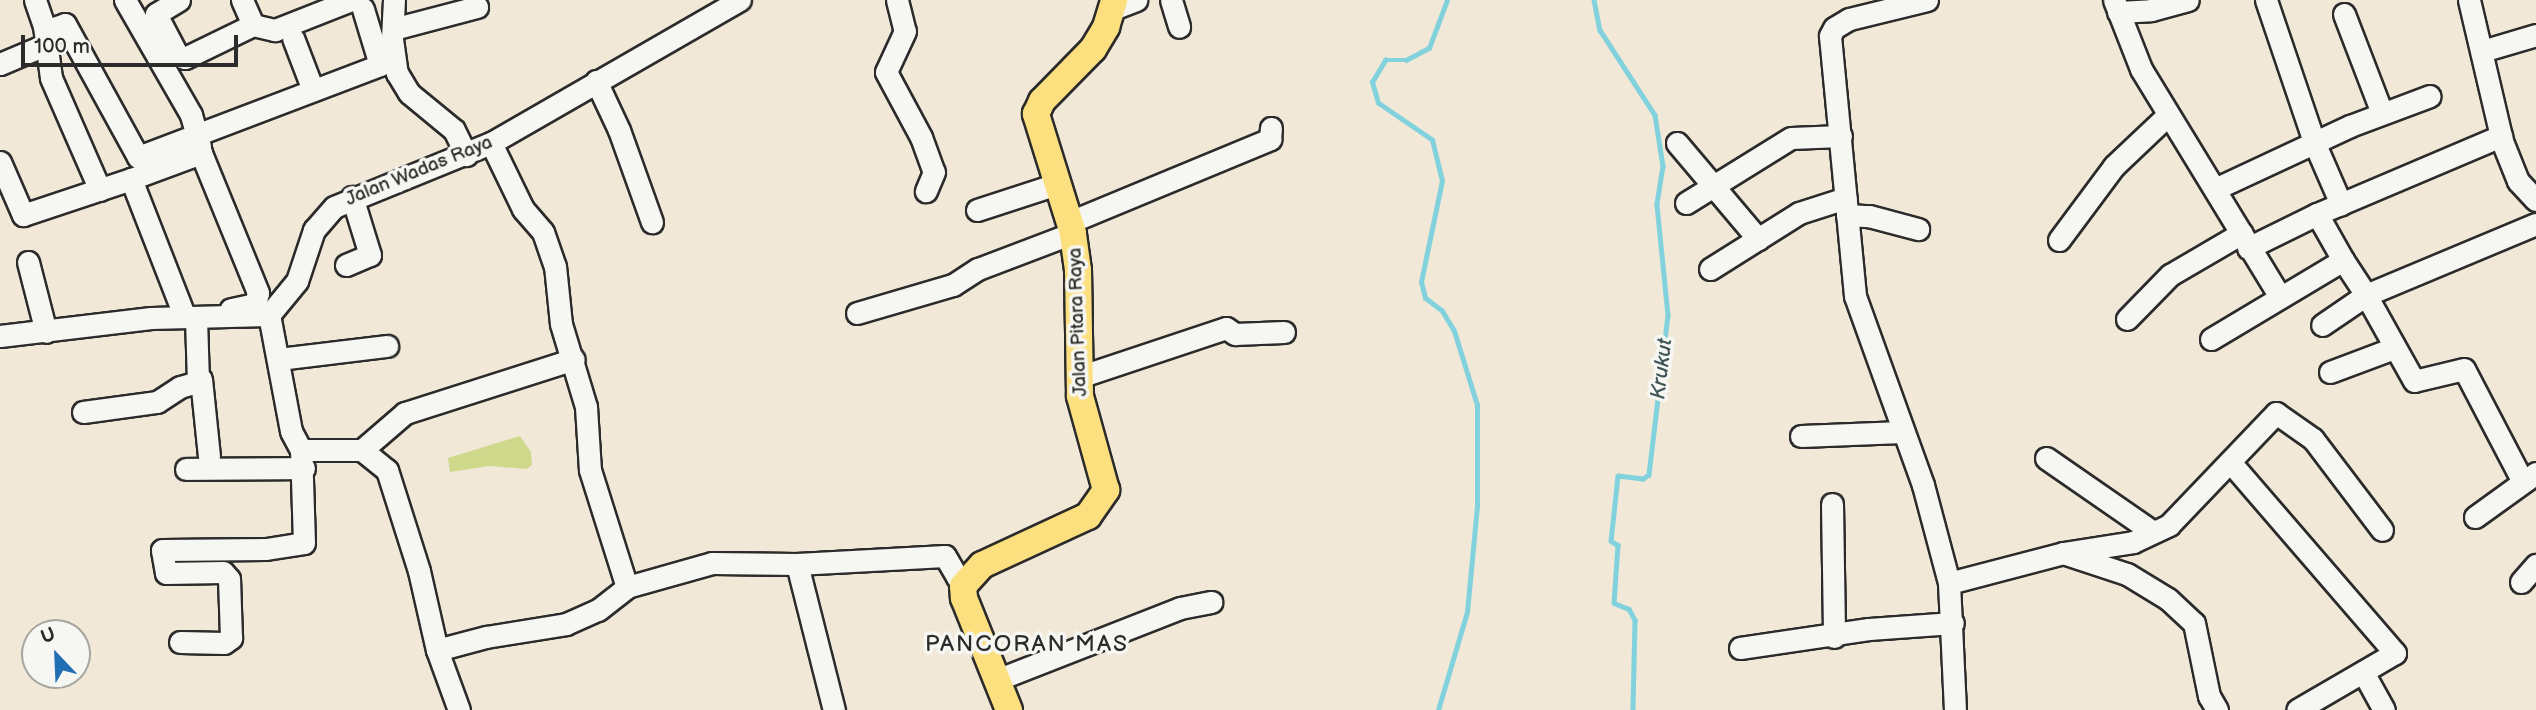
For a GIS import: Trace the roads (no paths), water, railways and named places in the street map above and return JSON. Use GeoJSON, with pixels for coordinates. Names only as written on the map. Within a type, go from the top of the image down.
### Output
{"type":"FeatureCollection","features":[{"type":"Feature","properties":{"kind":"main road","name":"Jalan Pitara Raya"},"geometry":{"type":"LineString","coordinates":[[965,582],[982,565],[1076,524],[1104,497],[1106,482],[1081,405],[1078,270],[1072,227],[1036,124],[1037,109],[1093,49],[1121,3]]}},
{"type":"Feature","properties":{"kind":"main road"},"geometry":{"type":"LineString","coordinates":[[965,582],[964,598],[1009,710]]}},
{"type":"Feature","properties":{"kind":"street"},"geometry":{"type":"LineString","coordinates":[[35,0],[45,38],[51,78],[100,190]]}},
{"type":"Feature","properties":{"kind":"street"},"geometry":{"type":"LineString","coordinates":[[0,336],[237,309],[259,300],[199,144],[191,115],[125,0]]}},
{"type":"Feature","properties":{"kind":"street"},"geometry":{"type":"LineString","coordinates":[[0,162],[23,215],[131,179],[313,90],[380,65],[357,5],[306,8],[275,30],[253,25],[182,58],[156,14],[179,0]]}},
{"type":"Feature","properties":{"kind":"street"},"geometry":{"type":"LineString","coordinates":[[242,0],[253,25]]}},
{"type":"Feature","properties":{"kind":"street"},"geometry":{"type":"LineString","coordinates":[[394,0],[394,63],[402,83],[446,121],[466,155]]}},
{"type":"Feature","properties":{"kind":"street"},"geometry":{"type":"LineString","coordinates":[[897,0],[905,31],[886,72],[922,137],[934,172],[926,191]]}},
{"type":"Feature","properties":{"kind":"street"},"geometry":{"type":"LineString","coordinates":[[1171,0],[1179,27]]}},
{"type":"Feature","properties":{"kind":"street"},"geometry":{"type":"LineString","coordinates":[[1927,0],[1849,19],[1834,28],[1831,43],[1859,313],[1923,485],[1949,583],[1953,623],[1955,710]]}},
{"type":"Feature","properties":{"kind":"street"},"geometry":{"type":"LineString","coordinates":[[2188,0],[2151,10],[2116,6],[2134,57],[2168,115],[2217,188],[2245,241],[2279,295]]}},
{"type":"Feature","properties":{"kind":"street"},"geometry":{"type":"LineString","coordinates":[[2266,0],[2314,142],[2341,204]]}},
{"type":"Feature","properties":{"kind":"street"},"geometry":{"type":"LineString","coordinates":[[2469,0],[2501,136],[2518,181],[2536,200]]}},
{"type":"Feature","properties":{"kind":"street","name":"Jalan Wadas Raya"},"geometry":{"type":"LineString","coordinates":[[269,315],[297,281],[322,219],[352,197],[466,155],[491,143],[736,1]]}},
{"type":"Feature","properties":{"kind":"street"},"geometry":{"type":"LineString","coordinates":[[393,29],[478,11]]}},
{"type":"Feature","properties":{"kind":"street"},"geometry":{"type":"LineString","coordinates":[[2344,14],[2382,113]]}},
{"type":"Feature","properties":{"kind":"street"},"geometry":{"type":"LineString","coordinates":[[0,64],[65,24],[135,155],[199,144]]}},
{"type":"Feature","properties":{"kind":"street"},"geometry":{"type":"LineString","coordinates":[[2482,51],[2536,35]]}},
{"type":"Feature","properties":{"kind":"street"},"geometry":{"type":"LineString","coordinates":[[293,38],[313,90]]}},
{"type":"Feature","properties":{"kind":"street"},"geometry":{"type":"LineString","coordinates":[[596,81],[652,222]]}},
{"type":"Feature","properties":{"kind":"street"},"geometry":{"type":"LineString","coordinates":[[2217,188],[2314,142],[2430,96]]}},
{"type":"Feature","properties":{"kind":"street"},"geometry":{"type":"LineString","coordinates":[[2059,240],[2114,166],[2168,115]]}},
{"type":"Feature","properties":{"kind":"street"},"geometry":{"type":"LineString","coordinates":[[857,313],[948,287],[978,269],[1270,139],[1271,128]]}},
{"type":"Feature","properties":{"kind":"street"},"geometry":{"type":"LineString","coordinates":[[1686,203],[1791,138],[1841,136]]}},
{"type":"Feature","properties":{"kind":"street"},"geometry":{"type":"LineString","coordinates":[[2127,319],[2171,275],[2245,241],[2317,214],[2501,136]]}},
{"type":"Feature","properties":{"kind":"street"},"geometry":{"type":"LineString","coordinates":[[491,143],[523,209],[546,237],[559,284],[561,324],[586,407],[590,470],[627,587]]}},
{"type":"Feature","properties":{"kind":"street"},"geometry":{"type":"LineString","coordinates":[[1676,143],[1758,239]]}},
{"type":"Feature","properties":{"kind":"street"},"geometry":{"type":"LineString","coordinates":[[131,179],[189,314],[201,379],[209,457]]}},
{"type":"Feature","properties":{"kind":"street"},"geometry":{"type":"LineString","coordinates":[[977,210],[1057,184]]}},
{"type":"Feature","properties":{"kind":"street"},"geometry":{"type":"LineString","coordinates":[[346,265],[370,255],[352,197]]}},
{"type":"Feature","properties":{"kind":"street"},"geometry":{"type":"LineString","coordinates":[[1710,269],[1799,213],[1846,207],[1918,229]]}},
{"type":"Feature","properties":{"kind":"street"},"geometry":{"type":"LineString","coordinates":[[2317,214],[2366,295],[2394,348],[2417,382],[2464,369],[2529,478],[2475,517]]}},
{"type":"Feature","properties":{"kind":"street"},"geometry":{"type":"LineString","coordinates":[[2322,326],[2366,295],[2536,224]]}},
{"type":"Feature","properties":{"kind":"street"},"geometry":{"type":"LineString","coordinates":[[2211,339],[2279,295],[2343,260]]}},
{"type":"Feature","properties":{"kind":"street"},"geometry":{"type":"LineString","coordinates":[[28,262],[46,332]]}},
{"type":"Feature","properties":{"kind":"street"},"geometry":{"type":"LineString","coordinates":[[138,310],[269,315],[291,431],[303,459],[304,543],[300,546],[162,550],[166,573],[223,572],[229,579],[231,638],[224,643],[180,642]]}},
{"type":"Feature","properties":{"kind":"street"},"geometry":{"type":"LineString","coordinates":[[1079,377],[1227,328],[1235,334],[1284,332]]}},
{"type":"Feature","properties":{"kind":"street"},"geometry":{"type":"LineString","coordinates":[[279,359],[387,346]]}},
{"type":"Feature","properties":{"kind":"street"},"geometry":{"type":"LineString","coordinates":[[2330,372],[2394,348]]}},
{"type":"Feature","properties":{"kind":"street"},"geometry":{"type":"LineString","coordinates":[[186,470],[303,459],[362,450],[405,413],[573,359]]}},
{"type":"Feature","properties":{"kind":"street"},"geometry":{"type":"LineString","coordinates":[[83,412],[157,402],[201,379]]}},
{"type":"Feature","properties":{"kind":"street"},"geometry":{"type":"LineString","coordinates":[[1949,583],[2063,553],[2133,542],[2169,525],[2190,508],[2276,413],[2313,439],[2382,530]]}},
{"type":"Feature","properties":{"kind":"street"},"geometry":{"type":"LineString","coordinates":[[1801,436],[1902,432]]}},
{"type":"Feature","properties":{"kind":"street"},"geometry":{"type":"LineString","coordinates":[[362,450],[380,461],[397,496],[437,650],[459,710]]}},
{"type":"Feature","properties":{"kind":"street"},"geometry":{"type":"LineString","coordinates":[[2046,458],[2153,532]]}},
{"type":"Feature","properties":{"kind":"street"},"geometry":{"type":"LineString","coordinates":[[2231,463],[2395,653],[2297,710]]}},
{"type":"Feature","properties":{"kind":"street"},"geometry":{"type":"LineString","coordinates":[[1832,504],[1834,637]]}},
{"type":"Feature","properties":{"kind":"street"},"geometry":{"type":"LineString","coordinates":[[2063,553],[2127,574],[2190,618],[2197,631],[2209,696],[2217,710]]}},
{"type":"Feature","properties":{"kind":"street"},"geometry":{"type":"LineString","coordinates":[[437,650],[486,637],[566,624],[588,616],[627,587],[712,563],[797,564],[945,556],[957,577],[965,582]]}},
{"type":"Feature","properties":{"kind":"street"},"geometry":{"type":"LineString","coordinates":[[797,564],[821,679],[834,710]]}},
{"type":"Feature","properties":{"kind":"street"},"geometry":{"type":"LineString","coordinates":[[2521,582],[2536,565]]}},
{"type":"Feature","properties":{"kind":"street"},"geometry":{"type":"LineString","coordinates":[[999,680],[1180,608],[1211,602]]}},
{"type":"Feature","properties":{"kind":"street"},"geometry":{"type":"LineString","coordinates":[[1740,649],[1834,637],[1869,629],[1953,623]]}},
{"type":"Feature","properties":{"kind":"street"},"geometry":{"type":"LineString","coordinates":[[2363,673],[2384,710]]}},
{"type":"Feature","properties":{"kind":"waterway"},"geometry":{"type":"LineString","coordinates":[[1438,710],[1467,612],[1477,506],[1477,405],[1454,331],[1442,311],[1425,298],[1421,282],[1442,181],[1432,140],[1378,103],[1372,82],[1385,60],[1406,60],[1429,48],[1447,0]]}},
{"type":"Feature","properties":{"kind":"waterway","name":"Krukut"},"geometry":{"type":"LineString","coordinates":[[1594,0],[1600,30],[1655,115],[1663,166],[1657,205],[1668,315],[1649,475],[1643,479],[1618,476],[1611,541],[1618,545],[1614,603],[1629,609],[1635,620],[1633,710]]}},
{"type":"Feature","properties":{"kind":"district","name":"PANCORAN MAS"},"geometry":{"type":"Point","coordinates":[1027,644]}}]}
